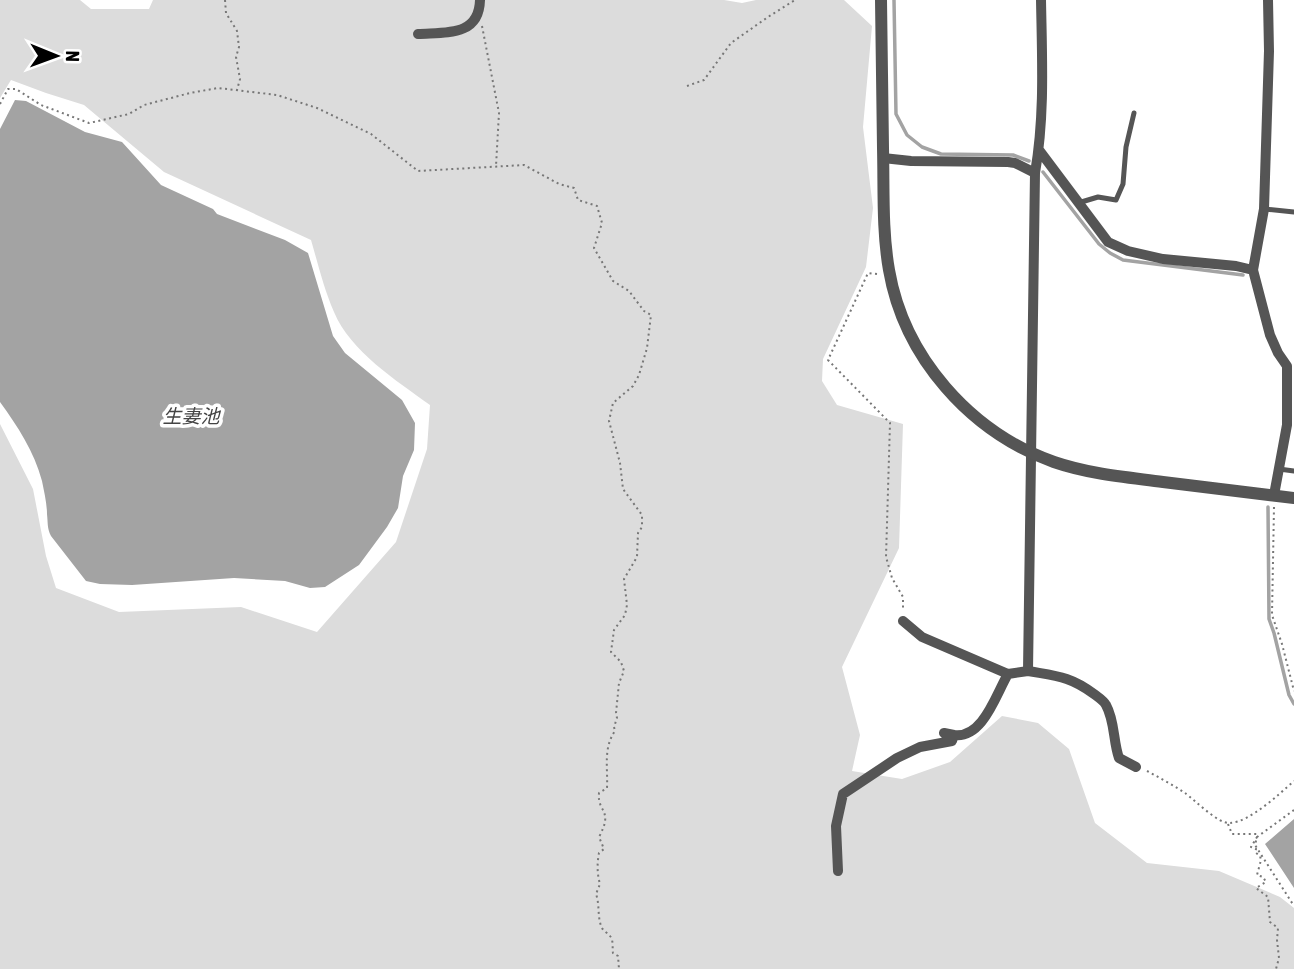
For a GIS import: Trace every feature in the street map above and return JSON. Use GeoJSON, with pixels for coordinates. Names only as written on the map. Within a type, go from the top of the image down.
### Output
{"type":"FeatureCollection","features":[{"type":"Feature","properties":{"kind":"street"},"geometry":{"type":"LineString","coordinates":[[418,33],[458,32],[467,27],[480,12],[480,0]]}},
{"type":"Feature","properties":{"kind":"street"},"geometry":{"type":"LineString","coordinates":[[881,0],[883,203],[889,271],[900,310],[916,346],[936,376],[956,399],[994,431],[1054,461],[1109,475],[1294,498]]}},
{"type":"Feature","properties":{"kind":"street"},"geometry":{"type":"LineString","coordinates":[[1028,671],[1035,173],[1039,150],[1042,76],[1041,0]]}},
{"type":"Feature","properties":{"kind":"street"},"geometry":{"type":"LineString","coordinates":[[1268,0],[1264,209],[1253,270],[1270,335],[1278,353],[1290,367],[1287,425],[1274,495]]}},
{"type":"Feature","properties":{"kind":"street"},"geometry":{"type":"LineString","coordinates":[[1039,150],[1108,242],[1128,251],[1163,258],[1253,270]]}},
{"type":"Feature","properties":{"kind":"street"},"geometry":{"type":"LineString","coordinates":[[883,158],[1008,162],[1035,173]]}},
{"type":"Feature","properties":{"kind":"street"},"geometry":{"type":"LineString","coordinates":[[903,621],[922,637],[1009,674],[1028,671],[1070,678],[1105,703],[1114,729],[1119,758],[1136,766]]}},
{"type":"Feature","properties":{"kind":"street"},"geometry":{"type":"LineString","coordinates":[[838,871],[836,826],[843,794],[897,758],[920,747],[951,741],[949,734],[961,736],[976,728],[985,718],[1009,674]]}},
{"type":"Feature","properties":{"kind":"lane"},"geometry":{"type":"LineString","coordinates":[[1078,203],[1098,197],[1116,200],[1123,184],[1126,147],[1134,113]]}},
{"type":"Feature","properties":{"kind":"lane"},"geometry":{"type":"LineString","coordinates":[[1264,209],[1294,212]]}},
{"type":"Feature","properties":{"kind":"lane"},"geometry":{"type":"LineString","coordinates":[[1279,469],[1294,471]]}},
{"type":"Feature","properties":{"kind":"path"},"geometry":{"type":"LineString","coordinates":[[225,0],[226,13],[237,30],[239,47],[236,57],[240,79],[237,91]]}},
{"type":"Feature","properties":{"kind":"path"},"geometry":{"type":"LineString","coordinates":[[687,86],[704,80],[731,43],[795,0]]}},
{"type":"Feature","properties":{"kind":"path"},"geometry":{"type":"LineString","coordinates":[[480,12],[499,113],[496,167]]}},
{"type":"Feature","properties":{"kind":"path"},"geometry":{"type":"LineString","coordinates":[[0,104],[8,89],[16,89],[41,105],[89,123],[129,114],[144,105],[218,88],[277,95],[317,108],[371,134],[418,170],[524,165],[559,184],[574,188],[578,200],[597,206],[602,223],[594,248],[613,282],[629,291],[644,311],[651,315],[647,348],[639,375],[633,386],[613,403],[608,421],[620,463],[622,488],[642,515],[637,557],[624,579],[627,605],[625,615],[614,630],[611,652],[621,662],[624,671],[619,683],[615,731],[609,740],[607,751],[607,788],[599,793],[598,800],[606,813],[606,821],[600,837],[604,849],[599,853],[597,861],[600,884],[596,894],[597,911],[602,928],[613,942],[613,953],[618,956],[619,969]]}},
{"type":"Feature","properties":{"kind":"path"},"geometry":{"type":"LineString","coordinates":[[881,274],[868,273],[828,360],[890,423],[886,557],[892,578],[903,597],[903,621]]}},
{"type":"Feature","properties":{"kind":"path"},"geometry":{"type":"LineString","coordinates":[[1274,495],[1272,615],[1294,691]]}},
{"type":"Feature","properties":{"kind":"path"},"geometry":{"type":"LineString","coordinates":[[1136,766],[1166,781],[1228,824],[1244,820],[1294,781]]}},
{"type":"Feature","properties":{"kind":"path"},"geometry":{"type":"LineString","coordinates":[[1276,969],[1279,958],[1278,928],[1270,922],[1268,897],[1256,888],[1266,882],[1257,874],[1261,860],[1255,852],[1256,849],[1251,847],[1257,837],[1294,810]]}},
{"type":"Feature","properties":{"kind":"path"},"geometry":{"type":"LineString","coordinates":[[1228,824],[1232,834],[1257,834],[1257,837]]}},
{"type":"Feature","properties":{"kind":"path"},"geometry":{"type":"LineString","coordinates":[[1257,837],[1255,845],[1294,906]]}},
{"type":"Feature","properties":{"kind":"shaded area"},"geometry":{"type":"Polygon","coordinates":[[[0,0],[80,0],[91,9],[149,9],[153,0],[724,0],[742,3],[756,0],[844,0],[872,26],[863,127],[873,208],[866,267],[823,359],[822,381],[837,405],[903,424],[899,548],[842,667],[860,735],[852,771],[902,779],[950,762],[1002,716],[1038,723],[1069,749],[1095,823],[1147,863],[1219,871],[1280,897],[1294,908],[1294,969],[0,969],[0,424],[33,489],[46,556],[56,588],[119,612],[241,607],[317,632],[396,542],[427,449],[430,405],[376,364],[351,340],[334,312],[311,240],[164,172],[84,105],[11,80],[0,98],[0,0]]]}},
{"type":"Feature","properties":{"kind":"water","name":"生妻池"},"geometry":{"type":"Polygon","coordinates":[[[15,100],[26,101],[85,132],[122,142],[161,185],[213,209],[217,214],[285,240],[308,253],[333,336],[345,353],[402,400],[415,423],[414,450],[403,476],[398,508],[359,565],[325,587],[310,588],[285,581],[234,578],[132,585],[100,584],[86,581],[51,536],[39,470],[25,440],[0,402],[0,129],[15,100]]]}},
{"type":"Feature","properties":{"kind":"water"},"geometry":{"type":"Polygon","coordinates":[[[1294,819],[1294,888],[1265,844],[1294,819]]]}},
{"type":"Feature","properties":{"kind":"waterway"},"geometry":{"type":"LineString","coordinates":[[894,0],[896,114],[907,135],[922,147],[941,154],[1013,155],[1029,161]]}},
{"type":"Feature","properties":{"kind":"waterway"},"geometry":{"type":"LineString","coordinates":[[1043,172],[1099,244],[1123,260],[1243,275]]}},
{"type":"Feature","properties":{"kind":"waterway"},"geometry":{"type":"LineString","coordinates":[[1268,507],[1269,619],[1289,695],[1294,704]]}}]}
